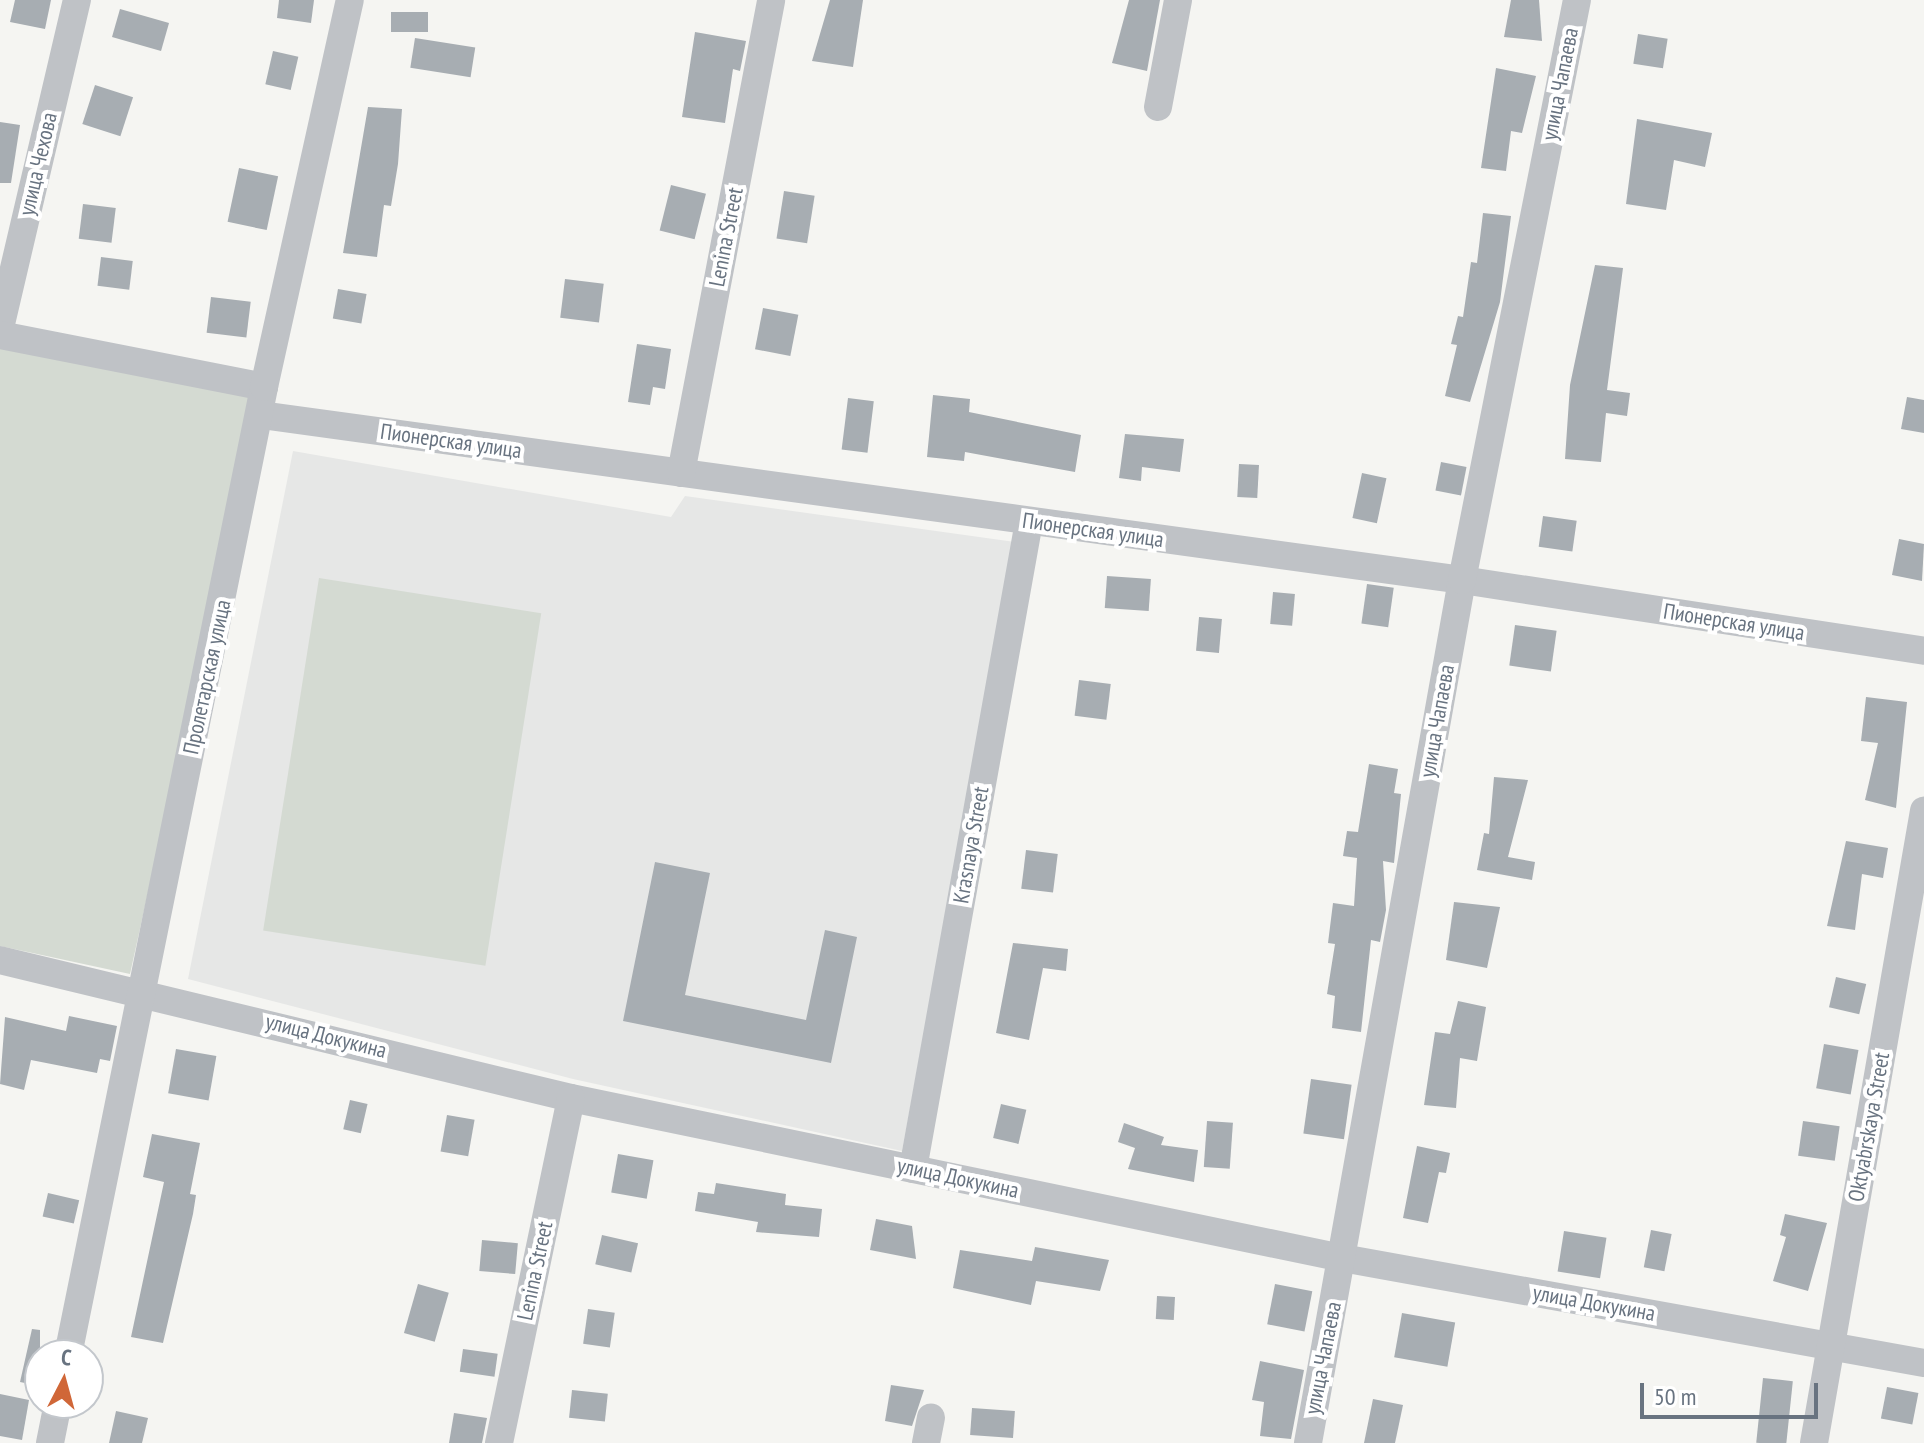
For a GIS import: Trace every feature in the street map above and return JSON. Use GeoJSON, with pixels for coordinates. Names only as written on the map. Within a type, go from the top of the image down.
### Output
{"type":"FeatureCollection","features":[{"type":"Feature","properties":{"kind":"street","name":"улица Чехова"},"geometry":{"type":"LineString","coordinates":[[0,328],[77,0]]}},
{"type":"Feature","properties":{"kind":"street","name":"Пролетарская улица"},"geometry":{"type":"LineString","coordinates":[[71,1339],[262,401],[350,0]]}},
{"type":"Feature","properties":{"kind":"street","name":"Lenina Street"},"geometry":{"type":"LineString","coordinates":[[681,473],[771,0]]}},
{"type":"Feature","properties":{"kind":"street"},"geometry":{"type":"LineString","coordinates":[[1158,107],[1178,0]]}},
{"type":"Feature","properties":{"kind":"street","name":"улица Чапаева"},"geometry":{"type":"LineString","coordinates":[[1308,1443],[1462,580],[1577,0]]}},
{"type":"Feature","properties":{"kind":"street","name":"Пионерская улица"},"geometry":{"type":"LineString","coordinates":[[0,335],[262,401],[681,473],[1462,580],[1924,651]]}},
{"type":"Feature","properties":{"kind":"street","name":"Krasnaya Street"},"geometry":{"type":"LineString","coordinates":[[913,1169],[1029,522]]}},
{"type":"Feature","properties":{"kind":"street","name":"Oktyabrskaya Street"},"geometry":{"type":"LineString","coordinates":[[1814,1443],[1924,811]]}},
{"type":"Feature","properties":{"kind":"street","name":"улица Докукина"},"geometry":{"type":"LineString","coordinates":[[0,960],[142,990],[571,1098],[1342,1258],[1924,1363]]}},
{"type":"Feature","properties":{"kind":"street","name":"Lenina Street"},"geometry":{"type":"LineString","coordinates":[[499,1443],[571,1098]]}},
{"type":"Feature","properties":{"kind":"street"},"geometry":{"type":"LineString","coordinates":[[50,1443],[55,1419]]}},
{"type":"Feature","properties":{"kind":"shaded area"},"geometry":{"type":"Polygon","coordinates":[[[0,347],[257,398],[130,974],[0,946],[0,347]]]}},
{"type":"Feature","properties":{"kind":"shaded area"},"geometry":{"type":"Polygon","coordinates":[[[293,451],[671,517],[685,496],[1015,542],[902,1151],[573,1079],[188,979],[293,451]]]}},
{"type":"Feature","properties":{"kind":"shaded area"},"geometry":{"type":"Polygon","coordinates":[[[319,578],[541,613],[485,966],[263,931],[319,578]]]}},
{"type":"Feature","properties":{"kind":"building"},"geometry":{"type":"Polygon","coordinates":[[[15,0],[51,0],[45,29],[10,22],[15,0]]]}},
{"type":"Feature","properties":{"kind":"building"},"geometry":{"type":"Polygon","coordinates":[[[279,0],[314,0],[311,23],[277,18],[279,0]]]}},
{"type":"Feature","properties":{"kind":"building"},"geometry":{"type":"Polygon","coordinates":[[[830,0],[863,0],[853,67],[812,61],[830,0]]]}},
{"type":"Feature","properties":{"kind":"building"},"geometry":{"type":"Polygon","coordinates":[[[1129,0],[1160,0],[1147,71],[1112,63],[1129,0]]]}},
{"type":"Feature","properties":{"kind":"building"},"geometry":{"type":"Polygon","coordinates":[[[1511,0],[1539,0],[1542,41],[1504,37],[1511,0]]]}},
{"type":"Feature","properties":{"kind":"building"},"geometry":{"type":"Polygon","coordinates":[[[120,9],[169,23],[161,51],[112,37],[120,9]]]}},
{"type":"Feature","properties":{"kind":"building"},"geometry":{"type":"Polygon","coordinates":[[[391,12],[428,12],[428,32],[391,32],[391,12]]]}},
{"type":"Feature","properties":{"kind":"building"},"geometry":{"type":"Polygon","coordinates":[[[695,32],[746,41],[740,71],[733,69],[725,123],[682,117],[695,32]]]}},
{"type":"Feature","properties":{"kind":"building"},"geometry":{"type":"Polygon","coordinates":[[[1638,34],[1668,39],[1663,68],[1633,64],[1638,34]]]}},
{"type":"Feature","properties":{"kind":"building"},"geometry":{"type":"Polygon","coordinates":[[[415,38],[475,48],[471,77],[410,68],[415,38]]]}},
{"type":"Feature","properties":{"kind":"building"},"geometry":{"type":"Polygon","coordinates":[[[273,51],[298,57],[291,90],[265,84],[273,51]]]}},
{"type":"Feature","properties":{"kind":"building"},"geometry":{"type":"Polygon","coordinates":[[[1496,68],[1536,76],[1522,133],[1511,131],[1506,171],[1481,168],[1496,68]]]}},
{"type":"Feature","properties":{"kind":"building"},"geometry":{"type":"Polygon","coordinates":[[[95,85],[133,97],[120,136],[82,124],[95,85]]]}},
{"type":"Feature","properties":{"kind":"building"},"geometry":{"type":"Polygon","coordinates":[[[368,107],[402,109],[391,206],[384,205],[377,257],[343,253],[368,107]]]}},
{"type":"Feature","properties":{"kind":"building"},"geometry":{"type":"Polygon","coordinates":[[[1637,119],[1712,133],[1705,167],[1674,160],[1666,210],[1626,204],[1637,119]]]}},
{"type":"Feature","properties":{"kind":"building"},"geometry":{"type":"Polygon","coordinates":[[[0,122],[20,125],[11,183],[0,183],[0,122]]]}},
{"type":"Feature","properties":{"kind":"building"},"geometry":{"type":"Polygon","coordinates":[[[239,168],[278,176],[267,230],[228,222],[239,168]]]}},
{"type":"Feature","properties":{"kind":"building"},"geometry":{"type":"Polygon","coordinates":[[[671,185],[706,194],[695,239],[660,231],[671,185]]]}},
{"type":"Feature","properties":{"kind":"building"},"geometry":{"type":"Polygon","coordinates":[[[784,191],[815,196],[807,243],[776,238],[784,191]]]}},
{"type":"Feature","properties":{"kind":"building"},"geometry":{"type":"Polygon","coordinates":[[[83,204],[116,208],[111,243],[79,239],[83,204]]]}},
{"type":"Feature","properties":{"kind":"building"},"geometry":{"type":"Polygon","coordinates":[[[1483,213],[1511,216],[1500,302],[1470,402],[1445,396],[1457,345],[1451,344],[1458,316],[1463,317],[1471,262],[1477,263],[1483,213]]]}},
{"type":"Feature","properties":{"kind":"building"},"geometry":{"type":"Polygon","coordinates":[[[101,257],[133,261],[129,290],[97,286],[101,257]]]}},
{"type":"Feature","properties":{"kind":"building"},"geometry":{"type":"Polygon","coordinates":[[[1595,265],[1623,268],[1607,390],[1630,393],[1627,416],[1606,413],[1601,462],[1565,459],[1570,385],[1595,265]]]}},
{"type":"Feature","properties":{"kind":"building"},"geometry":{"type":"Polygon","coordinates":[[[565,279],[604,284],[599,322],[560,318],[565,279]]]}},
{"type":"Feature","properties":{"kind":"building"},"geometry":{"type":"Polygon","coordinates":[[[338,289],[367,294],[361,324],[333,319],[338,289]]]}},
{"type":"Feature","properties":{"kind":"building"},"geometry":{"type":"Polygon","coordinates":[[[211,297],[251,302],[246,338],[207,333],[211,297]]]}},
{"type":"Feature","properties":{"kind":"building"},"geometry":{"type":"Polygon","coordinates":[[[763,308],[798,315],[790,356],[755,349],[763,308]]]}},
{"type":"Feature","properties":{"kind":"building"},"geometry":{"type":"Polygon","coordinates":[[[637,344],[671,349],[665,389],[653,387],[650,405],[628,402],[637,344]]]}},
{"type":"Feature","properties":{"kind":"building"},"geometry":{"type":"Polygon","coordinates":[[[933,395],[970,399],[969,412],[1081,435],[1075,472],[965,452],[964,461],[927,457],[933,395]]]}},
{"type":"Feature","properties":{"kind":"building"},"geometry":{"type":"Polygon","coordinates":[[[1907,397],[1924,400],[1924,433],[1901,429],[1907,397]]]}},
{"type":"Feature","properties":{"kind":"building"},"geometry":{"type":"Polygon","coordinates":[[[848,398],[874,401],[867,453],[842,450],[848,398]]]}},
{"type":"Feature","properties":{"kind":"building"},"geometry":{"type":"Polygon","coordinates":[[[1125,434],[1184,439],[1180,472],[1142,467],[1141,481],[1119,478],[1125,434]]]}},
{"type":"Feature","properties":{"kind":"building"},"geometry":{"type":"Polygon","coordinates":[[[1441,462],[1467,467],[1461,495],[1435,490],[1441,462]]]}},
{"type":"Feature","properties":{"kind":"building"},"geometry":{"type":"Polygon","coordinates":[[[1239,464],[1259,465],[1257,498],[1237,497],[1239,464]]]}},
{"type":"Feature","properties":{"kind":"building"},"geometry":{"type":"Polygon","coordinates":[[[1362,473],[1386,478],[1377,523],[1352,518],[1362,473]]]}},
{"type":"Feature","properties":{"kind":"building"},"geometry":{"type":"Polygon","coordinates":[[[1543,516],[1577,521],[1572,551],[1539,547],[1543,516]]]}},
{"type":"Feature","properties":{"kind":"building"},"geometry":{"type":"Polygon","coordinates":[[[1899,539],[1924,544],[1922,581],[1892,575],[1899,539]]]}},
{"type":"Feature","properties":{"kind":"building"},"geometry":{"type":"Polygon","coordinates":[[[1107,576],[1151,579],[1149,611],[1105,608],[1107,576]]]}},
{"type":"Feature","properties":{"kind":"building"},"geometry":{"type":"Polygon","coordinates":[[[1367,584],[1394,588],[1388,627],[1361,624],[1367,584]]]}},
{"type":"Feature","properties":{"kind":"building"},"geometry":{"type":"Polygon","coordinates":[[[1273,592],[1295,594],[1292,626],[1270,624],[1273,592]]]}},
{"type":"Feature","properties":{"kind":"building"},"geometry":{"type":"Polygon","coordinates":[[[1199,617],[1222,619],[1219,653],[1196,651],[1199,617]]]}},
{"type":"Feature","properties":{"kind":"building"},"geometry":{"type":"Polygon","coordinates":[[[1515,625],[1557,631],[1551,671],[1509,666],[1515,625]]]}},
{"type":"Feature","properties":{"kind":"building"},"geometry":{"type":"Polygon","coordinates":[[[1079,680],[1111,684],[1106,720],[1075,716],[1079,680]]]}},
{"type":"Feature","properties":{"kind":"building"},"geometry":{"type":"Polygon","coordinates":[[[1866,697],[1907,702],[1896,808],[1865,800],[1878,743],[1861,741],[1866,697]]]}},
{"type":"Feature","properties":{"kind":"building"},"geometry":{"type":"Polygon","coordinates":[[[1369,764],[1398,769],[1394,793],[1401,794],[1394,863],[1383,861],[1386,910],[1380,942],[1371,940],[1361,1032],[1332,1028],[1335,996],[1327,994],[1335,944],[1328,943],[1333,903],[1354,906],[1357,858],[1343,856],[1347,831],[1358,832],[1369,764]]]}},
{"type":"Feature","properties":{"kind":"building"},"geometry":{"type":"Polygon","coordinates":[[[1494,777],[1528,780],[1508,857],[1535,862],[1532,880],[1477,870],[1484,833],[1489,834],[1494,777]]]}},
{"type":"Feature","properties":{"kind":"building"},"geometry":{"type":"Polygon","coordinates":[[[1846,841],[1888,848],[1883,878],[1862,874],[1855,930],[1827,926],[1846,841]]]}},
{"type":"Feature","properties":{"kind":"building"},"geometry":{"type":"Polygon","coordinates":[[[1026,850],[1058,854],[1053,893],[1021,889],[1026,850]]]}},
{"type":"Feature","properties":{"kind":"building"},"geometry":{"type":"Polygon","coordinates":[[[655,862],[710,873],[685,995],[806,1020],[825,930],[857,937],[831,1063],[623,1021],[655,862]]]}},
{"type":"Feature","properties":{"kind":"building"},"geometry":{"type":"Polygon","coordinates":[[[1454,902],[1500,907],[1487,968],[1446,960],[1454,902]]]}},
{"type":"Feature","properties":{"kind":"building"},"geometry":{"type":"Polygon","coordinates":[[[1013,943],[1068,949],[1066,971],[1043,968],[1029,1040],[996,1033],[1013,943]]]}},
{"type":"Feature","properties":{"kind":"building"},"geometry":{"type":"Polygon","coordinates":[[[1836,977],[1866,984],[1859,1014],[1829,1007],[1836,977]]]}},
{"type":"Feature","properties":{"kind":"building"},"geometry":{"type":"Polygon","coordinates":[[[1458,1001],[1486,1007],[1477,1061],[1460,1058],[1456,1108],[1424,1105],[1435,1032],[1450,1034],[1458,1001]]]}},
{"type":"Feature","properties":{"kind":"building"},"geometry":{"type":"Polygon","coordinates":[[[69,1016],[117,1026],[110,1061],[100,1059],[97,1073],[31,1060],[24,1090],[0,1084],[5,1017],[66,1031],[69,1016]]]}},
{"type":"Feature","properties":{"kind":"building"},"geometry":{"type":"Polygon","coordinates":[[[1824,1044],[1858,1050],[1851,1094],[1816,1088],[1824,1044]]]}},
{"type":"Feature","properties":{"kind":"building"},"geometry":{"type":"Polygon","coordinates":[[[176,1049],[216,1056],[209,1100],[168,1093],[176,1049]]]}},
{"type":"Feature","properties":{"kind":"building"},"geometry":{"type":"Polygon","coordinates":[[[1311,1079],[1352,1085],[1344,1139],[1303,1133],[1311,1079]]]}},
{"type":"Feature","properties":{"kind":"building"},"geometry":{"type":"Polygon","coordinates":[[[350,1100],[368,1104],[361,1133],[343,1129],[350,1100]]]}},
{"type":"Feature","properties":{"kind":"building"},"geometry":{"type":"Polygon","coordinates":[[[1001,1104],[1026,1110],[1018,1144],[993,1138],[1001,1104]]]}},
{"type":"Feature","properties":{"kind":"building"},"geometry":{"type":"Polygon","coordinates":[[[447,1115],[475,1120],[468,1156],[441,1151],[447,1115]]]}},
{"type":"Feature","properties":{"kind":"building"},"geometry":{"type":"Polygon","coordinates":[[[1207,1121],[1233,1123],[1230,1169],[1204,1167],[1207,1121]]]}},
{"type":"Feature","properties":{"kind":"building"},"geometry":{"type":"Polygon","coordinates":[[[1803,1121],[1840,1126],[1835,1161],[1798,1156],[1803,1121]]]}},
{"type":"Feature","properties":{"kind":"building"},"geometry":{"type":"Polygon","coordinates":[[[1124,1123],[1164,1137],[1161,1145],[1198,1150],[1194,1182],[1128,1169],[1135,1148],[1118,1142],[1124,1123]]]}},
{"type":"Feature","properties":{"kind":"building"},"geometry":{"type":"Polygon","coordinates":[[[152,1134],[200,1143],[190,1194],[196,1195],[193,1214],[163,1343],[131,1337],[164,1182],[143,1177],[152,1134]]]}},
{"type":"Feature","properties":{"kind":"building"},"geometry":{"type":"Polygon","coordinates":[[[1417,1146],[1450,1153],[1446,1173],[1439,1172],[1428,1223],[1403,1218],[1417,1146]]]}},
{"type":"Feature","properties":{"kind":"building"},"geometry":{"type":"Polygon","coordinates":[[[618,1154],[653,1160],[647,1199],[611,1192],[618,1154]]]}},
{"type":"Feature","properties":{"kind":"building"},"geometry":{"type":"Polygon","coordinates":[[[716,1183],[786,1194],[785,1205],[822,1209],[819,1237],[756,1232],[758,1222],[695,1211],[698,1192],[714,1194],[716,1183]]]}},
{"type":"Feature","properties":{"kind":"building"},"geometry":{"type":"Polygon","coordinates":[[[48,1193],[79,1200],[74,1224],[43,1216],[48,1193]]]}},
{"type":"Feature","properties":{"kind":"building"},"geometry":{"type":"Polygon","coordinates":[[[1785,1214],[1827,1223],[1808,1291],[1773,1281],[1786,1237],[1780,1235],[1785,1214]]]}},
{"type":"Feature","properties":{"kind":"building"},"geometry":{"type":"Polygon","coordinates":[[[876,1219],[912,1226],[916,1259],[870,1250],[876,1219]]]}},
{"type":"Feature","properties":{"kind":"building"},"geometry":{"type":"Polygon","coordinates":[[[1651,1230],[1672,1234],[1664,1271],[1644,1267],[1651,1230]]]}},
{"type":"Feature","properties":{"kind":"building"},"geometry":{"type":"Polygon","coordinates":[[[1564,1231],[1606,1238],[1600,1278],[1558,1271],[1564,1231]]]}},
{"type":"Feature","properties":{"kind":"building"},"geometry":{"type":"Polygon","coordinates":[[[602,1235],[638,1243],[631,1273],[595,1264],[602,1235]]]}},
{"type":"Feature","properties":{"kind":"building"},"geometry":{"type":"Polygon","coordinates":[[[482,1240],[518,1243],[515,1274],[479,1271],[482,1240]]]}},
{"type":"Feature","properties":{"kind":"building"},"geometry":{"type":"Polygon","coordinates":[[[1035,1247],[1109,1260],[1100,1291],[1036,1281],[1031,1305],[953,1288],[960,1250],[1032,1261],[1035,1247]]]}},
{"type":"Feature","properties":{"kind":"building"},"geometry":{"type":"Polygon","coordinates":[[[418,1284],[449,1293],[435,1342],[404,1333],[418,1284]]]}},
{"type":"Feature","properties":{"kind":"building"},"geometry":{"type":"Polygon","coordinates":[[[1275,1284],[1312,1291],[1304,1331],[1267,1324],[1275,1284]]]}},
{"type":"Feature","properties":{"kind":"building"},"geometry":{"type":"Polygon","coordinates":[[[1157,1296],[1175,1297],[1174,1320],[1156,1319],[1157,1296]]]}},
{"type":"Feature","properties":{"kind":"building"},"geometry":{"type":"Polygon","coordinates":[[[588,1309],[615,1313],[610,1347],[583,1344],[588,1309]]]}},
{"type":"Feature","properties":{"kind":"building"},"geometry":{"type":"Polygon","coordinates":[[[1402,1313],[1455,1322],[1447,1367],[1394,1357],[1402,1313]]]}},
{"type":"Feature","properties":{"kind":"building"},"geometry":{"type":"Polygon","coordinates":[[[32,1329],[40,1330],[40,1339],[30,1339],[32,1329]]]}},
{"type":"Feature","properties":{"kind":"building"},"geometry":{"type":"Polygon","coordinates":[[[463,1349],[498,1354],[494,1377],[460,1372],[463,1349]]]}},
{"type":"Feature","properties":{"kind":"building"},"geometry":{"type":"Polygon","coordinates":[[[1260,1361],[1304,1370],[1291,1439],[1260,1436],[1264,1402],[1252,1400],[1260,1361]]]}},
{"type":"Feature","properties":{"kind":"building"},"geometry":{"type":"Polygon","coordinates":[[[1763,1378],[1793,1381],[1786,1443],[1756,1443],[1763,1378]]]}},
{"type":"Feature","properties":{"kind":"building"},"geometry":{"type":"Polygon","coordinates":[[[891,1385],[924,1390],[912,1426],[885,1421],[891,1385]]]}},
{"type":"Feature","properties":{"kind":"building"},"geometry":{"type":"Polygon","coordinates":[[[1887,1387],[1918,1393],[1912,1425],[1881,1418],[1887,1387]]]}},
{"type":"Feature","properties":{"kind":"building"},"geometry":{"type":"Polygon","coordinates":[[[572,1390],[608,1394],[605,1422],[569,1418],[572,1390]]]}},
{"type":"Feature","properties":{"kind":"building"},"geometry":{"type":"Polygon","coordinates":[[[0,1394],[24,1399],[26,1419],[22,1440],[0,1436],[0,1394]]]}},
{"type":"Feature","properties":{"kind":"building"},"geometry":{"type":"Polygon","coordinates":[[[1373,1399],[1403,1405],[1395,1443],[1364,1443],[1373,1399]]]}},
{"type":"Feature","properties":{"kind":"building"},"geometry":{"type":"Polygon","coordinates":[[[972,1408],[1015,1411],[1013,1438],[970,1435],[972,1408]]]}},
{"type":"Feature","properties":{"kind":"building"},"geometry":{"type":"Polygon","coordinates":[[[116,1411],[148,1418],[142,1443],[109,1443],[116,1411]]]}},
{"type":"Feature","properties":{"kind":"building"},"geometry":{"type":"Polygon","coordinates":[[[454,1413],[487,1418],[482,1443],[449,1443],[454,1413]]]}}]}
